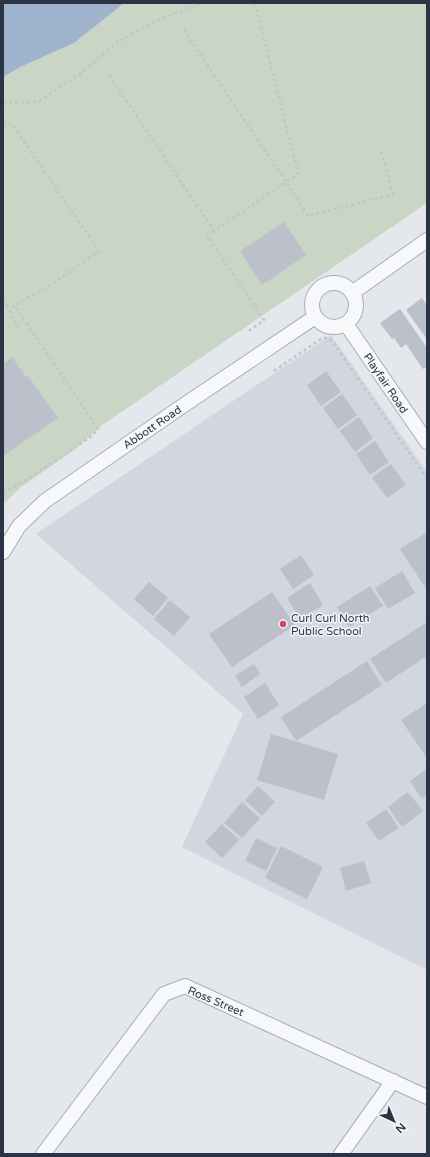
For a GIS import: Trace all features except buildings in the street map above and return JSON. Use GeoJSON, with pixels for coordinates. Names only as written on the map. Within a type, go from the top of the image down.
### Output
{"type":"FeatureCollection","features":[{"type":"Feature","properties":{"kind":"street"},"geometry":{"type":"LineString","coordinates":[[352,293],[427,240]]}},
{"type":"Feature","properties":{"kind":"street"},"geometry":{"type":"LineString","coordinates":[[328,284],[342,284],[352,293],[356,306],[351,319],[346,324],[333,327],[326,326],[315,318],[312,311],[313,298],[322,287],[328,284]]}},
{"type":"Feature","properties":{"kind":"street","name":"Abbott Road"},"geometry":{"type":"LineString","coordinates":[[3,552],[19,526],[45,501],[181,407],[315,318]]}},
{"type":"Feature","properties":{"kind":"street","name":"Playfair Road"},"geometry":{"type":"LineString","coordinates":[[346,324],[427,442]]}},
{"type":"Feature","properties":{"kind":"street","name":"Ross Street"},"geometry":{"type":"LineString","coordinates":[[43,1154],[164,994],[185,986],[427,1098]]}},
{"type":"Feature","properties":{"kind":"street"},"geometry":{"type":"LineString","coordinates":[[341,1154],[393,1081]]}},
{"type":"Feature","properties":{"kind":"path"},"geometry":{"type":"LineString","coordinates":[[3,103],[34,102],[41,100],[81,73],[115,44],[150,24],[201,3]]}},
{"type":"Feature","properties":{"kind":"path"},"geometry":{"type":"LineString","coordinates":[[247,332],[264,320],[207,235],[298,174],[255,3]]}},
{"type":"Feature","properties":{"kind":"path"},"geometry":{"type":"LineString","coordinates":[[182,27],[308,216],[393,194],[382,150]]}},
{"type":"Feature","properties":{"kind":"path"},"geometry":{"type":"LineString","coordinates":[[109,75],[214,231]]}},
{"type":"Feature","properties":{"kind":"path"},"geometry":{"type":"LineString","coordinates":[[3,126],[12,124],[100,251],[9,309]]}},
{"type":"Feature","properties":{"kind":"path"},"geometry":{"type":"LineString","coordinates":[[3,300],[18,328]]}},
{"type":"Feature","properties":{"kind":"path"},"geometry":{"type":"LineString","coordinates":[[3,492],[22,483],[92,436],[98,429],[15,306]]}},
{"type":"Feature","properties":{"kind":"path"},"geometry":{"type":"LineString","coordinates":[[274,371],[322,338],[328,338],[333,342],[427,479]]}},
{"type":"Feature","properties":{"kind":"shaded area","name":"Curl Curl North Public School"},"geometry":{"type":"Polygon","coordinates":[[[331,335],[427,472],[427,970],[182,847],[243,714],[36,534],[331,335]]]}},
{"type":"Feature","properties":{"kind":"green space"},"geometry":{"type":"Polygon","coordinates":[[[3,3],[427,3],[427,203],[101,426],[73,451],[21,487],[3,504],[3,3]]]}},
{"type":"Feature","properties":{"kind":"water"},"geometry":{"type":"Polygon","coordinates":[[[3,3],[124,3],[74,43],[20,67],[3,77],[3,3]]]}},
{"type":"Feature","properties":{"kind":"place","name":"Curl Curl North Public School"},"geometry":{"type":"Point","coordinates":[283,624]}}]}
